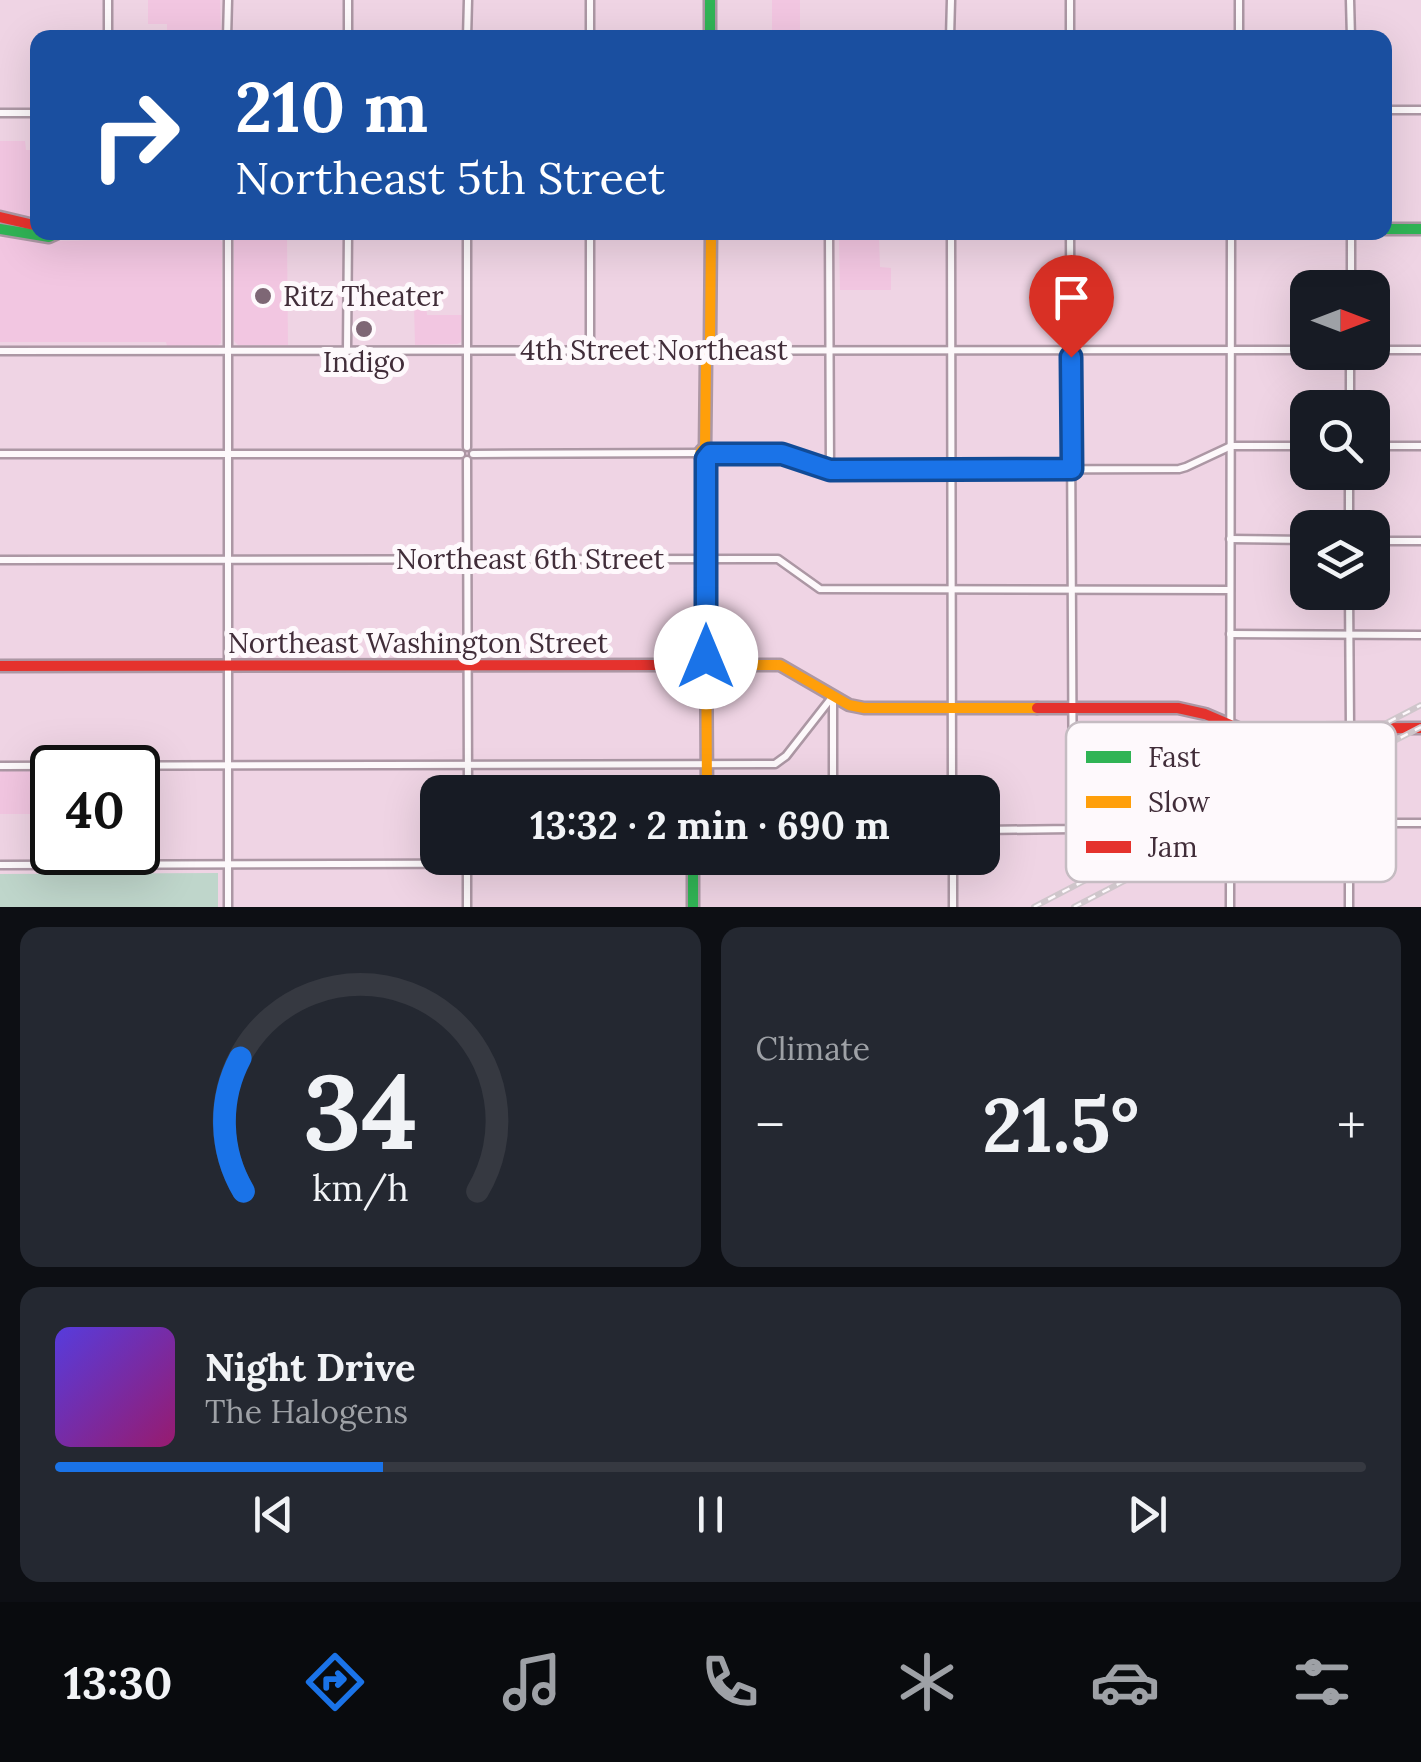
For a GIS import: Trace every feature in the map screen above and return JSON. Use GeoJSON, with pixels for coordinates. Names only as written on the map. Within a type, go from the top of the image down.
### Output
{"type":"FeatureCollection","features":[{"type":"Feature","properties":{"kind":"street"},"geometry":{"type":"LineString","coordinates":[[108,0],[108,30]]}},
{"type":"Feature","properties":{"kind":"street"},"geometry":{"type":"LineString","coordinates":[[227,30],[228,0]]}},
{"type":"Feature","properties":{"kind":"street"},"geometry":{"type":"LineString","coordinates":[[348,0],[348,30]]}},
{"type":"Feature","properties":{"kind":"street"},"geometry":{"type":"LineString","coordinates":[[468,0],[468,30]]}},
{"type":"Feature","properties":{"kind":"street"},"geometry":{"type":"LineString","coordinates":[[590,0],[590,30]]}},
{"type":"Feature","properties":{"kind":"street"},"geometry":{"type":"LineString","coordinates":[[710,0],[710,30]]}},
{"type":"Feature","properties":{"kind":"street"},"geometry":{"type":"LineString","coordinates":[[950,0],[950,30]]}},
{"type":"Feature","properties":{"kind":"street"},"geometry":{"type":"LineString","coordinates":[[1070,0],[1070,30]]}},
{"type":"Feature","properties":{"kind":"street"},"geometry":{"type":"LineString","coordinates":[[1238,30],[1239,0]]}},
{"type":"Feature","properties":{"kind":"street"},"geometry":{"type":"LineString","coordinates":[[1350,0],[1351,30]]}},
{"type":"Feature","properties":{"kind":"street"},"geometry":{"type":"LineString","coordinates":[[1392,110],[1421,110]]}},
{"type":"Feature","properties":{"kind":"street"},"geometry":{"type":"LineString","coordinates":[[0,113],[30,112]]}},
{"type":"Feature","properties":{"kind":"street"},"geometry":{"type":"LineString","coordinates":[[0,217],[30,224]]}},
{"type":"Feature","properties":{"kind":"street"},"geometry":{"type":"LineString","coordinates":[[1392,229],[1421,229]]}},
{"type":"Feature","properties":{"kind":"street"},"geometry":{"type":"LineString","coordinates":[[0,230],[30,234]]}},
{"type":"Feature","properties":{"kind":"street"},"geometry":{"type":"LineString","coordinates":[[228,240],[228,907]]}},
{"type":"Feature","properties":{"kind":"street"},"geometry":{"type":"LineString","coordinates":[[348,240],[348,351]]}},
{"type":"Feature","properties":{"kind":"street"},"geometry":{"type":"LineString","coordinates":[[467,240],[468,775]]}},
{"type":"Feature","properties":{"kind":"street"},"geometry":{"type":"LineString","coordinates":[[590,240],[590,350]]}},
{"type":"Feature","properties":{"kind":"street"},"geometry":{"type":"LineString","coordinates":[[706,775],[705,454],[711,240]]}},
{"type":"Feature","properties":{"kind":"street"},"geometry":{"type":"LineString","coordinates":[[829,240],[830,470]]}},
{"type":"Feature","properties":{"kind":"street"},"geometry":{"type":"LineString","coordinates":[[951,240],[952,775]]}},
{"type":"Feature","properties":{"kind":"street"},"geometry":{"type":"LineString","coordinates":[[1070,240],[1073,722]]}},
{"type":"Feature","properties":{"kind":"street"},"geometry":{"type":"LineString","coordinates":[[1230,722],[1231,240]]}},
{"type":"Feature","properties":{"kind":"street"},"geometry":{"type":"LineString","coordinates":[[1351,240],[1351,270]]}},
{"type":"Feature","properties":{"kind":"street","name":"4th Street Northeast"},"geometry":{"type":"LineString","coordinates":[[0,351],[1290,350]]}},
{"type":"Feature","properties":{"kind":"street"},"geometry":{"type":"LineString","coordinates":[[1390,350],[1421,350]]}},
{"type":"Feature","properties":{"kind":"street"},"geometry":{"type":"LineString","coordinates":[[0,454],[782,454],[830,470],[951,470],[1182,468],[1231,446],[1290,446]]}},
{"type":"Feature","properties":{"kind":"street"},"geometry":{"type":"LineString","coordinates":[[1390,446],[1421,446]]}},
{"type":"Feature","properties":{"kind":"street"},"geometry":{"type":"LineString","coordinates":[[1230,539],[1290,540]]}},
{"type":"Feature","properties":{"kind":"street"},"geometry":{"type":"LineString","coordinates":[[1390,540],[1421,540]]}},
{"type":"Feature","properties":{"kind":"street","name":"Northeast 6th Street"},"geometry":{"type":"LineString","coordinates":[[0,560],[778,560],[820,590],[1230,590]]}},
{"type":"Feature","properties":{"kind":"street"},"geometry":{"type":"LineString","coordinates":[[1349,610],[1350,722]]}},
{"type":"Feature","properties":{"kind":"street"},"geometry":{"type":"LineString","coordinates":[[1230,634],[1421,634]]}},
{"type":"Feature","properties":{"kind":"street","name":"Northeast Washington Street"},"geometry":{"type":"LineString","coordinates":[[0,666],[780,665],[848,704],[864,708],[1178,708],[1225,722]]}},
{"type":"Feature","properties":{"kind":"street"},"geometry":{"type":"LineString","coordinates":[[0,766],[775,764],[786,756],[833,696]]}},
{"type":"Feature","properties":{"kind":"street"},"geometry":{"type":"LineString","coordinates":[[833,696],[834,775]]}},
{"type":"Feature","properties":{"kind":"street"},"geometry":{"type":"LineString","coordinates":[[1000,830],[1066,829]]}},
{"type":"Feature","properties":{"kind":"street"},"geometry":{"type":"LineString","coordinates":[[0,865],[420,862]]}},
{"type":"Feature","properties":{"kind":"street"},"geometry":{"type":"LineString","coordinates":[[467,907],[468,875]]}},
{"type":"Feature","properties":{"kind":"street"},"geometry":{"type":"LineString","coordinates":[[693,875],[694,907]]}},
{"type":"Feature","properties":{"kind":"street"},"geometry":{"type":"LineString","coordinates":[[953,875],[953,907]]}},
{"type":"Feature","properties":{"kind":"shaded area"},"geometry":{"type":"Polygon","coordinates":[[[148,0],[220,0],[221,30],[167,30],[167,24],[148,24],[148,0]]]}},
{"type":"Feature","properties":{"kind":"shaded area"},"geometry":{"type":"Polygon","coordinates":[[[772,0],[800,0],[800,30],[772,30],[772,0]]]}},
{"type":"Feature","properties":{"kind":"shaded area"},"geometry":{"type":"Polygon","coordinates":[[[0,141],[25,141],[26,150],[30,150],[30,220],[0,212],[0,141]]]}},
{"type":"Feature","properties":{"kind":"shaded area"},"geometry":{"type":"Polygon","coordinates":[[[0,238],[220,240],[221,343],[167,346],[166,342],[0,342],[0,238]]]}},
{"type":"Feature","properties":{"kind":"shaded area"},"geometry":{"type":"Polygon","coordinates":[[[234,240],[287,240],[288,345],[238,345],[234,341],[234,240]]]}},
{"type":"Feature","properties":{"kind":"shaded area"},"geometry":{"type":"Polygon","coordinates":[[[839,240],[879,240],[880,267],[891,268],[891,290],[840,290],[839,240]]]}},
{"type":"Feature","properties":{"kind":"shaded area"},"geometry":{"type":"Polygon","coordinates":[[[426,304],[427,315],[463,315],[461,342],[415,345],[414,305],[426,304]]]}},
{"type":"Feature","properties":{"kind":"shaded area"},"geometry":{"type":"Polygon","coordinates":[[[0,769],[30,769],[30,814],[0,814],[0,769]]]}},
{"type":"Feature","properties":{"kind":"green space"},"geometry":{"type":"Polygon","coordinates":[[[218,873],[218,907],[0,907],[0,874],[218,873]]]}},
{"type":"Feature","properties":{"kind":"railway"},"geometry":{"type":"LineString","coordinates":[[1388,722],[1421,705]]}},
{"type":"Feature","properties":{"kind":"railway"},"geometry":{"type":"LineString","coordinates":[[1396,740],[1421,727]]}},
{"type":"Feature","properties":{"kind":"railway"},"geometry":{"type":"LineString","coordinates":[[1034,907],[1082,882]]}},
{"type":"Feature","properties":{"kind":"railway"},"geometry":{"type":"LineString","coordinates":[[1074,907],[1122,882]]}},
{"type":"Feature","properties":{"kind":"traffic: fast"},"geometry":{"type":"LineString","coordinates":[[710,0],[710,30]]}},
{"type":"Feature","properties":{"kind":"traffic: fast"},"geometry":{"type":"LineString","coordinates":[[0,229],[30,234]]}},
{"type":"Feature","properties":{"kind":"traffic: fast"},"geometry":{"type":"LineString","coordinates":[[1392,229],[1421,229]]}},
{"type":"Feature","properties":{"kind":"traffic: fast"},"geometry":{"type":"LineString","coordinates":[[693,875],[693,907]]}},
{"type":"Feature","properties":{"kind":"traffic: slow"},"geometry":{"type":"LineString","coordinates":[[705,449],[711,240]]}},
{"type":"Feature","properties":{"kind":"traffic: slow"},"geometry":{"type":"LineString","coordinates":[[705,449],[710,454],[705,459],[700,454],[705,449]]}},
{"type":"Feature","properties":{"kind":"traffic: slow"},"geometry":{"type":"LineString","coordinates":[[705,459],[707,775]]}},
{"type":"Feature","properties":{"kind":"traffic: slow"},"geometry":{"type":"LineString","coordinates":[[663,665],[780,665],[849,705],[864,708],[1037,708]]}},
{"type":"Feature","properties":{"kind":"traffic: jam"},"geometry":{"type":"LineString","coordinates":[[0,217],[30,224]]}},
{"type":"Feature","properties":{"kind":"traffic: jam"},"geometry":{"type":"LineString","coordinates":[[0,666],[663,665]]}},
{"type":"Feature","properties":{"kind":"traffic: jam"},"geometry":{"type":"LineString","coordinates":[[1037,708],[1178,708],[1224,722]]}},
{"type":"Feature","properties":{"kind":"traffic: jam"},"geometry":{"type":"LineString","coordinates":[[1396,728],[1421,728]]}},
{"type":"Feature","properties":{"kind":"place","name":"Ritz Theater"},"geometry":{"type":"Point","coordinates":[263,296]}},
{"type":"Feature","properties":{"kind":"place","name":"Indigo"},"geometry":{"type":"Point","coordinates":[364,329]}},
{"type":"Feature","properties":{"kind":"route"},"geometry":{"type":"LineString","coordinates":[[706,657],[706,459],[710,454],[782,454],[830,470],[1072,469],[1071,357]]}}]}
